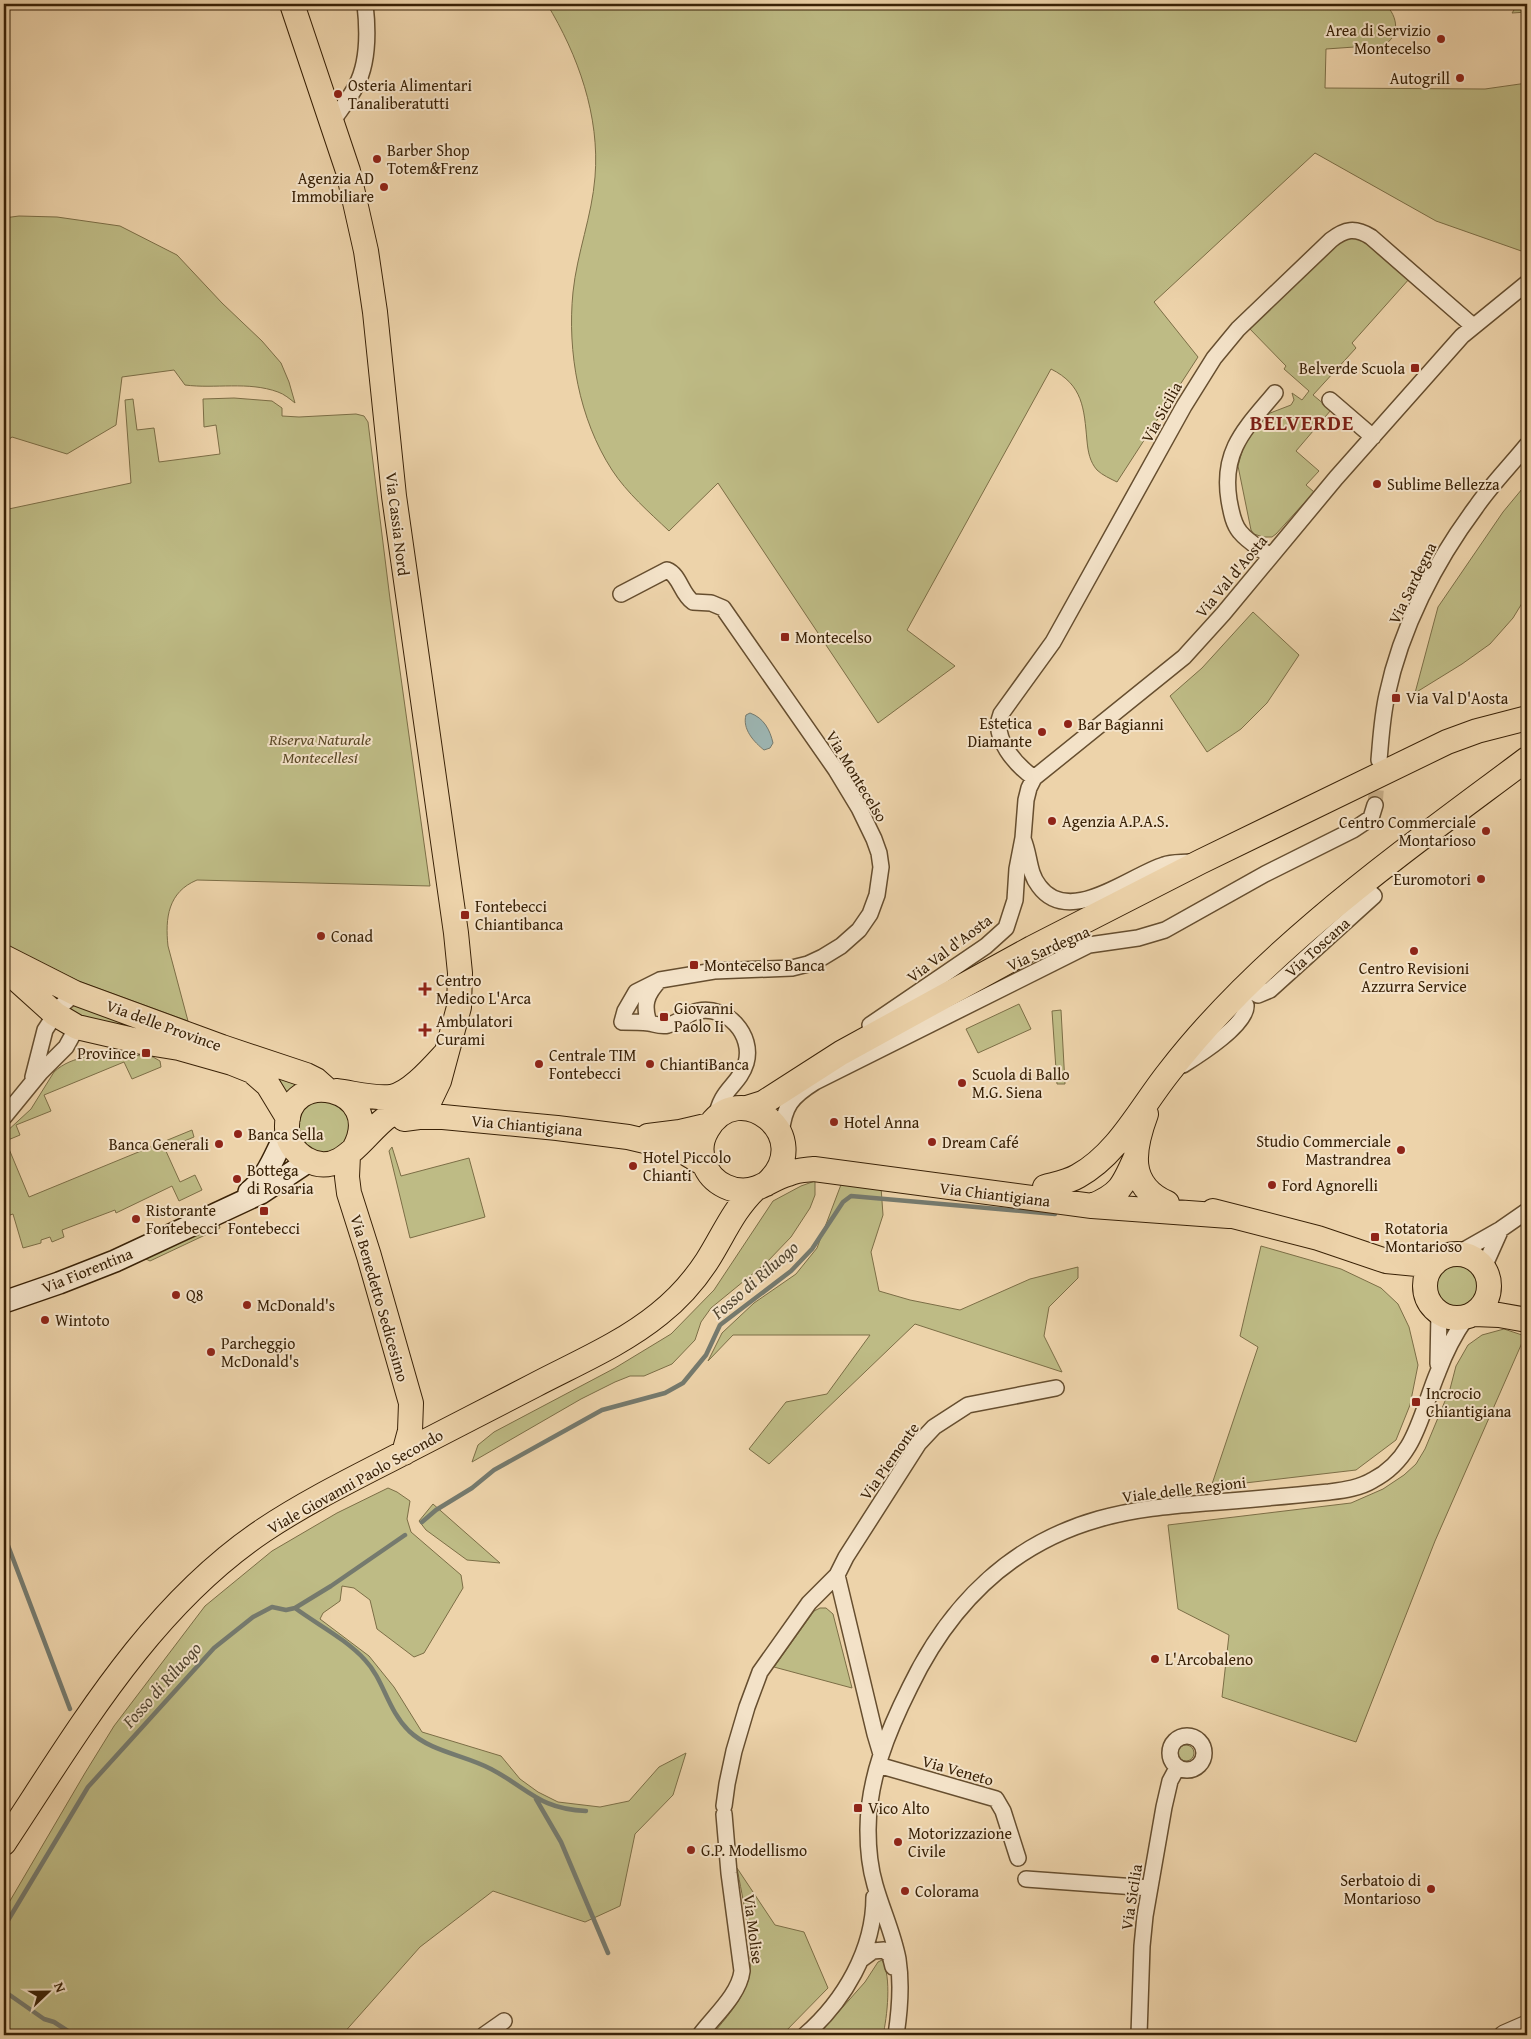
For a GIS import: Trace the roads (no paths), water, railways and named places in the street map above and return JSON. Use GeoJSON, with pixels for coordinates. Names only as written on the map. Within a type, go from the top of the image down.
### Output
{"type":"FeatureCollection","features":[{"type":"Feature","properties":{"kind":"main road","name":"Via Cassia Nord"},"geometry":{"type":"LineString","coordinates":[[292,4],[332,122],[355,198],[371,280],[395,506],[457,944],[460,997],[454,1029],[433,1098]]}},
{"type":"Feature","properties":{"kind":"main road"},"geometry":{"type":"LineString","coordinates":[[746,1108],[763,1103],[841,1053],[1032,948],[1200,862],[1447,742],[1478,730],[1527,718]]}},
{"type":"Feature","properties":{"kind":"main road","name":"Via Toscana"},"geometry":{"type":"LineString","coordinates":[[1045,1187],[1078,1176],[1111,1149],[1196,1038],[1239,991],[1313,925],[1362,885],[1527,759]]}},
{"type":"Feature","properties":{"kind":"main road","name":"Via delle Province"},"geometry":{"type":"LineString","coordinates":[[4,958],[75,993],[222,1047],[300,1073],[316,1080],[330,1090]]}},
{"type":"Feature","properties":{"kind":"main road","name":"Via delle Province"},"geometry":{"type":"LineString","coordinates":[[4,968],[34,996],[50,1022],[179,1048],[246,1068],[268,1084],[287,1125]]}},
{"type":"Feature","properties":{"kind":"main road","name":"Via Cassia Nord"},"geometry":{"type":"LineString","coordinates":[[402,1093],[429,1071],[447,1052]]}},
{"type":"Feature","properties":{"kind":"main road","name":"Via Toscana"},"geometry":{"type":"LineString","coordinates":[[1160,1084],[1138,1137],[1135,1159],[1141,1182],[1153,1196],[1167,1203]]}},
{"type":"Feature","properties":{"kind":"main road"},"geometry":{"type":"LineString","coordinates":[[330,1090],[386,1097],[402,1093]]}},
{"type":"Feature","properties":{"kind":"main road"},"geometry":{"type":"LineString","coordinates":[[330,1090],[352,1103],[359,1116],[360,1133],[356,1147]]}},
{"type":"Feature","properties":{"kind":"main road","name":"Via Fiorentina"},"geometry":{"type":"LineString","coordinates":[[222,1210],[251,1190],[264,1178],[287,1125],[290,1111],[298,1099],[312,1091],[330,1090]]}},
{"type":"Feature","properties":{"kind":"main road","name":"Via Chiantigiana"},"geometry":{"type":"LineString","coordinates":[[402,1093],[423,1094],[433,1098],[463,1119],[628,1137],[679,1149],[704,1164],[710,1175],[720,1184],[731,1189],[743,1191],[760,1187],[793,1172],[820,1170],[1107,1204],[1229,1216]]}},
{"type":"Feature","properties":{"kind":"main road","name":"Via Fiorentina"},"geometry":{"type":"LineString","coordinates":[[356,1147],[390,1115],[406,1108],[427,1103],[433,1098]]}},
{"type":"Feature","properties":{"kind":"main road","name":"Via Chiantigiana"},"geometry":{"type":"LineString","coordinates":[[628,1137],[670,1133],[713,1122],[727,1111],[746,1108],[764,1114],[774,1123],[782,1139],[800,1154],[815,1158],[883,1165],[1045,1187],[1107,1204],[1167,1203],[1198,1208],[1298,1232],[1386,1261],[1417,1264],[1435,1263],[1449,1255],[1457,1254]]}},
{"type":"Feature","properties":{"kind":"main road","name":"Via Fiorentina"},"geometry":{"type":"LineString","coordinates":[[4,1302],[115,1261],[267,1190],[316,1163],[338,1161],[392,1124],[414,1117],[463,1119]]}},
{"type":"Feature","properties":{"kind":"main road"},"geometry":{"type":"LineString","coordinates":[[704,1164],[702,1144],[713,1122]]}},
{"type":"Feature","properties":{"kind":"main road"},"geometry":{"type":"LineString","coordinates":[[287,1125],[292,1146],[316,1163]]}},
{"type":"Feature","properties":{"kind":"main road"},"geometry":{"type":"LineString","coordinates":[[760,1187],[774,1176],[780,1167],[784,1156],[782,1139]]}},
{"type":"Feature","properties":{"kind":"main road","name":"Via Benedetto Sedicesimo"},"geometry":{"type":"LineString","coordinates":[[356,1147],[347,1177],[349,1193],[411,1403],[410,1431],[404,1453]]}},
{"type":"Feature","properties":{"kind":"main road","name":"Via Toscana"},"geometry":{"type":"LineString","coordinates":[[1107,1204],[1105,1168],[1111,1149]]}},
{"type":"Feature","properties":{"kind":"main road","name":"Via Toscana"},"geometry":{"type":"LineString","coordinates":[[1107,1204],[1123,1184],[1135,1159]]}},
{"type":"Feature","properties":{"kind":"main road","name":"Via Benedetto Sedicesimo"},"geometry":{"type":"LineString","coordinates":[[316,1163],[340,1181],[349,1193]]}},
{"type":"Feature","properties":{"kind":"main road"},"geometry":{"type":"LineString","coordinates":[[720,1184],[723,1232]]}},
{"type":"Feature","properties":{"kind":"main road","name":"Viale Giovanni Paolo Secondo"},"geometry":{"type":"LineString","coordinates":[[4,1843],[122,1669],[159,1622],[229,1556],[264,1530],[318,1498],[605,1349],[657,1316],[690,1283],[708,1260],[741,1203],[760,1187]]}},
{"type":"Feature","properties":{"kind":"main road"},"geometry":{"type":"LineString","coordinates":[[1457,1254],[1476,1260],[1502,1300],[1525,1319]]}},
{"type":"Feature","properties":{"kind":"main road","name":"Via Chiantigiana"},"geometry":{"type":"LineString","coordinates":[[1386,1261],[1425,1286]]}},
{"type":"Feature","properties":{"kind":"main road"},"geometry":{"type":"LineString","coordinates":[[1435,1263],[1426,1278],[1425,1286],[1426,1296],[1431,1306],[1439,1313],[1456,1319],[1489,1314],[1525,1319]]}},
{"type":"Feature","properties":{"kind":"main road"},"geometry":{"type":"LineString","coordinates":[[1470,1316],[1486,1301],[1487,1275]]}},
{"type":"Feature","properties":{"kind":"main road","name":"Via Benedetto Sedicesimo"},"geometry":{"type":"LineString","coordinates":[[411,1403],[425,1421],[442,1434]]}},
{"type":"Feature","properties":{"kind":"street"},"geometry":{"type":"LineString","coordinates":[[332,122],[356,86],[362,73],[367,42],[365,4]]}},
{"type":"Feature","properties":{"kind":"street","name":"Via Sicilia"},"geometry":{"type":"LineString","coordinates":[[1034,778],[1020,766],[1003,742],[998,728],[999,718],[1053,642],[1184,406],[1214,358],[1238,329],[1338,234],[1350,230],[1364,233],[1371,237],[1473,326]]}},
{"type":"Feature","properties":{"kind":"street"},"geometry":{"type":"LineString","coordinates":[[1473,326],[1527,283]]}},
{"type":"Feature","properties":{"kind":"street","name":"Via Val d'Aosta"},"geometry":{"type":"LineString","coordinates":[[841,1053],[854,1036],[1001,935],[1014,909],[1026,800],[1034,778],[1178,663],[1223,614],[1270,556],[1373,437],[1473,326]]}},
{"type":"Feature","properties":{"kind":"street"},"geometry":{"type":"LineString","coordinates":[[1270,556],[1238,530],[1230,508],[1227,478],[1230,458],[1238,441],[1275,393]]}},
{"type":"Feature","properties":{"kind":"street"},"geometry":{"type":"LineString","coordinates":[[1330,400],[1373,437]]}},
{"type":"Feature","properties":{"kind":"street","name":"Via Sardegna"},"geometry":{"type":"LineString","coordinates":[[1379,760],[1383,714],[1389,686],[1404,637],[1417,607],[1442,558],[1467,518],[1527,445]]}},
{"type":"Feature","properties":{"kind":"street","name":"Via Montecelso"},"geometry":{"type":"LineString","coordinates":[[621,594],[667,570],[673,573],[687,596],[693,602],[711,603],[723,608],[848,788],[874,839],[880,863],[877,895],[867,920],[846,942],[823,958],[792,968],[698,972],[660,980],[636,992],[625,1010],[622,1022],[649,1023]]}},
{"type":"Feature","properties":{"kind":"street","name":"Via Sardegna"},"geometry":{"type":"LineString","coordinates":[[782,1139],[784,1113],[790,1102],[800,1091],[815,1082],[1089,945],[1138,938],[1165,930],[1265,874],[1352,830],[1371,818],[1375,806]]}},
{"type":"Feature","properties":{"kind":"street","name":"Via Val d'Aosta"},"geometry":{"type":"LineString","coordinates":[[1023,838],[1030,868],[1039,886],[1049,896],[1067,902],[1086,900],[1165,865],[1200,862]]}},
{"type":"Feature","properties":{"kind":"street"},"geometry":{"type":"LineString","coordinates":[[660,980],[647,996],[645,1005],[649,1023],[667,1026],[695,1011],[718,1012],[729,1018],[742,1032],[748,1048],[748,1057],[744,1070],[724,1093],[713,1122]]}},
{"type":"Feature","properties":{"kind":"street"},"geometry":{"type":"LineString","coordinates":[[31,1083],[50,1022],[75,993]]}},
{"type":"Feature","properties":{"kind":"street"},"geometry":{"type":"LineString","coordinates":[[4,1117],[31,1083],[66,1047],[77,1027]]}},
{"type":"Feature","properties":{"kind":"street"},"geometry":{"type":"LineString","coordinates":[[733,1084],[746,1108]]}},
{"type":"Feature","properties":{"kind":"street"},"geometry":{"type":"LineString","coordinates":[[1457,1254],[1501,1229],[1527,1211]]}},
{"type":"Feature","properties":{"kind":"street"},"geometry":{"type":"LineString","coordinates":[[1487,1275],[1501,1229]]}},
{"type":"Feature","properties":{"kind":"street","name":"Viale delle Regioni"},"geometry":{"type":"LineString","coordinates":[[1437,1373],[1439,1313]]}},
{"type":"Feature","properties":{"kind":"street","name":"Viale delle Regioni"},"geometry":{"type":"LineString","coordinates":[[896,2035],[901,1991],[897,1958],[874,1883],[869,1850],[868,1826],[872,1788],[879,1759],[912,1682],[945,1626],[957,1610],[982,1585],[1015,1559],[1073,1527],[1114,1515],[1153,1508],[1329,1492],[1352,1488],[1373,1481],[1395,1464],[1407,1450],[1421,1421],[1437,1373],[1452,1341],[1470,1316]]}},
{"type":"Feature","properties":{"kind":"street","name":"Via Piemonte"},"geometry":{"type":"LineString","coordinates":[[724,1810],[728,1775],[740,1729],[760,1672],[809,1603],[837,1575],[846,1557],[912,1453],[934,1427],[968,1405],[1056,1388]]}},
{"type":"Feature","properties":{"kind":"street"},"geometry":{"type":"LineString","coordinates":[[837,1575],[879,1759]]}},
{"type":"Feature","properties":{"kind":"street","name":"Via Veneto"},"geometry":{"type":"LineString","coordinates":[[879,1759],[996,1799],[1003,1811],[1018,1858]]}},
{"type":"Feature","properties":{"kind":"street","name":"Via Sicilia"},"geometry":{"type":"LineString","coordinates":[[1139,2035],[1142,1938],[1167,1793],[1177,1768]]}},
{"type":"Feature","properties":{"kind":"street","name":"Via Molise"},"geometry":{"type":"LineString","coordinates":[[700,2035],[736,1990],[742,1971],[741,1950],[729,1873],[724,1810]]}},
{"type":"Feature","properties":{"kind":"street"},"geometry":{"type":"LineString","coordinates":[[1026,1879],[1150,1888]]}},
{"type":"Feature","properties":{"kind":"street"},"geometry":{"type":"LineString","coordinates":[[805,2035],[832,2006],[862,1959],[872,1927],[874,1883]]}},
{"type":"Feature","properties":{"kind":"street"},"geometry":{"type":"LineString","coordinates":[[862,1959],[876,1950],[884,1950],[888,1953],[894,1972],[898,2013]]}},
{"type":"Feature","properties":{"kind":"street"},"geometry":{"type":"LineString","coordinates":[[484,2035],[504,2021]]}},
{"type":"Feature","properties":{"kind":"street"},"geometry":{"type":"LineString","coordinates":[[1504,2035],[1527,2025]]}},
{"type":"Feature","properties":{"kind":"water"},"geometry":{"type":"Polygon","coordinates":[[[750,713],[763,721],[768,729],[773,743],[770,748],[764,750],[756,743],[747,730],[745,720],[746,715],[750,713]]]}},
{"type":"Feature","properties":{"kind":"waterway","name":"Fosso di Riluogo"},"geometry":{"type":"LineString","coordinates":[[422,1522],[436,1510],[472,1488],[494,1470],[602,1410],[665,1393],[683,1383],[706,1355],[720,1325],[791,1271],[812,1249],[843,1202],[851,1196],[1055,1214]]}},
{"type":"Feature","properties":{"kind":"waterway"},"geometry":{"type":"LineString","coordinates":[[4,1535],[70,1709]]}},
{"type":"Feature","properties":{"kind":"waterway","name":"Fosso di Riluogo"},"geometry":{"type":"LineString","coordinates":[[4,1927],[88,1787],[214,1648],[253,1617],[272,1607],[286,1610],[295,1608],[331,1586],[405,1535]]}},
{"type":"Feature","properties":{"kind":"waterway"},"geometry":{"type":"LineString","coordinates":[[295,1608],[341,1639],[365,1660],[377,1676],[390,1704],[402,1722],[418,1738],[438,1749],[491,1769],[545,1802],[586,1811]]}},
{"type":"Feature","properties":{"kind":"waterway"},"geometry":{"type":"LineString","coordinates":[[536,1799],[561,1842],[608,1953]]}},
{"type":"Feature","properties":{"kind":"waterway"},"geometry":{"type":"LineString","coordinates":[[4,1991],[44,2019],[54,2022],[74,2035]]}},
{"type":"Feature","properties":{"kind":"tunnel"},"geometry":{"type":"LineString","coordinates":[[1375,805],[1378,770]]}},
{"type":"Feature","properties":{"kind":"place","name":"Area di Servizio Montecelso"},"geometry":{"type":"Point","coordinates":[1441,39]}},
{"type":"Feature","properties":{"kind":"place","name":"Autogrill"},"geometry":{"type":"Point","coordinates":[1460,78]}},
{"type":"Feature","properties":{"kind":"place","name":"Osteria Alimentari Tanaliberatutti"},"geometry":{"type":"Point","coordinates":[338,94]}},
{"type":"Feature","properties":{"kind":"place","name":"Barber Shop Totem&Frenz"},"geometry":{"type":"Point","coordinates":[377,159]}},
{"type":"Feature","properties":{"kind":"place","name":"Agenzia AD Immobiliare"},"geometry":{"type":"Point","coordinates":[384,187]}},
{"type":"Feature","properties":{"kind":"place","name":"Belverde Scuola"},"geometry":{"type":"Point","coordinates":[1415,368]}},
{"type":"Feature","properties":{"kind":"place","name":"Sublime Bellezza"},"geometry":{"type":"Point","coordinates":[1377,484]}},
{"type":"Feature","properties":{"kind":"place","name":"Montecelso"},"geometry":{"type":"Point","coordinates":[785,637]}},
{"type":"Feature","properties":{"kind":"place","name":"Via Val D'Aosta"},"geometry":{"type":"Point","coordinates":[1396,698]}},
{"type":"Feature","properties":{"kind":"place","name":"Bar Bagianni"},"geometry":{"type":"Point","coordinates":[1068,724]}},
{"type":"Feature","properties":{"kind":"place","name":"Estetica Diamante"},"geometry":{"type":"Point","coordinates":[1042,732]}},
{"type":"Feature","properties":{"kind":"place","name":"Agenzia A.P.A.S."},"geometry":{"type":"Point","coordinates":[1052,821]}},
{"type":"Feature","properties":{"kind":"place","name":"Centro Commerciale Montarioso"},"geometry":{"type":"Point","coordinates":[1486,831]}},
{"type":"Feature","properties":{"kind":"place","name":"Euromotori"},"geometry":{"type":"Point","coordinates":[1481,879]}},
{"type":"Feature","properties":{"kind":"place","name":"Fontebecci Chiantibanca"},"geometry":{"type":"Point","coordinates":[465,915]}},
{"type":"Feature","properties":{"kind":"place","name":"Conad"},"geometry":{"type":"Point","coordinates":[321,936]}},
{"type":"Feature","properties":{"kind":"place","name":"Centro Revisioni Azzurra Service"},"geometry":{"type":"Point","coordinates":[1414,951]}},
{"type":"Feature","properties":{"kind":"place","name":"Montecelso Banca"},"geometry":{"type":"Point","coordinates":[694,965]}},
{"type":"Feature","properties":{"kind":"place","name":"Centro Medico L'Arca"},"geometry":{"type":"Point","coordinates":[425,989]}},
{"type":"Feature","properties":{"kind":"place","name":"Giovanni Paolo Ii"},"geometry":{"type":"Point","coordinates":[664,1017]}},
{"type":"Feature","properties":{"kind":"place","name":"Ambulatori Curami"},"geometry":{"type":"Point","coordinates":[425,1030]}},
{"type":"Feature","properties":{"kind":"place","name":"Province"},"geometry":{"type":"Point","coordinates":[146,1053]}},
{"type":"Feature","properties":{"kind":"place","name":"Centrale TIM Fontebecci"},"geometry":{"type":"Point","coordinates":[539,1064]}},
{"type":"Feature","properties":{"kind":"place","name":"ChiantiBanca"},"geometry":{"type":"Point","coordinates":[650,1064]}},
{"type":"Feature","properties":{"kind":"place","name":"Scuola di Ballo M.G. Siena"},"geometry":{"type":"Point","coordinates":[962,1083]}},
{"type":"Feature","properties":{"kind":"place","name":"Hotel Anna"},"geometry":{"type":"Point","coordinates":[834,1122]}},
{"type":"Feature","properties":{"kind":"place","name":"Banca Sella"},"geometry":{"type":"Point","coordinates":[238,1134]}},
{"type":"Feature","properties":{"kind":"place","name":"Dream Café"},"geometry":{"type":"Point","coordinates":[932,1142]}},
{"type":"Feature","properties":{"kind":"place","name":"Banca Generali"},"geometry":{"type":"Point","coordinates":[219,1144]}},
{"type":"Feature","properties":{"kind":"place","name":"Studio Commerciale Mastrandrea"},"geometry":{"type":"Point","coordinates":[1401,1150]}},
{"type":"Feature","properties":{"kind":"place","name":"Hotel Piccolo Chianti"},"geometry":{"type":"Point","coordinates":[633,1166]}},
{"type":"Feature","properties":{"kind":"place","name":"Bottega di Rosaria"},"geometry":{"type":"Point","coordinates":[237,1179]}},
{"type":"Feature","properties":{"kind":"place","name":"Ford Agnorelli"},"geometry":{"type":"Point","coordinates":[1272,1185]}},
{"type":"Feature","properties":{"kind":"place","name":"Fontebecci"},"geometry":{"type":"Point","coordinates":[264,1211]}},
{"type":"Feature","properties":{"kind":"place","name":"Ristorante Fontebecci"},"geometry":{"type":"Point","coordinates":[136,1219]}},
{"type":"Feature","properties":{"kind":"place","name":"Rotatoria Montarioso"},"geometry":{"type":"Point","coordinates":[1375,1237]}},
{"type":"Feature","properties":{"kind":"place","name":"Q8"},"geometry":{"type":"Point","coordinates":[176,1295]}},
{"type":"Feature","properties":{"kind":"place","name":"McDonald's"},"geometry":{"type":"Point","coordinates":[247,1305]}},
{"type":"Feature","properties":{"kind":"place","name":"Wintoto"},"geometry":{"type":"Point","coordinates":[45,1320]}},
{"type":"Feature","properties":{"kind":"place","name":"Parcheggio McDonald's"},"geometry":{"type":"Point","coordinates":[211,1352]}},
{"type":"Feature","properties":{"kind":"place","name":"Incrocio Chiantigiana"},"geometry":{"type":"Point","coordinates":[1416,1402]}},
{"type":"Feature","properties":{"kind":"place","name":"L'Arcobaleno"},"geometry":{"type":"Point","coordinates":[1155,1659]}},
{"type":"Feature","properties":{"kind":"place","name":"Vico Alto"},"geometry":{"type":"Point","coordinates":[858,1808]}},
{"type":"Feature","properties":{"kind":"place","name":"Motorizzazione Civile"},"geometry":{"type":"Point","coordinates":[898,1842]}},
{"type":"Feature","properties":{"kind":"place","name":"G.P. Modellismo"},"geometry":{"type":"Point","coordinates":[691,1850]}},
{"type":"Feature","properties":{"kind":"place","name":"Serbatoio di Montarioso"},"geometry":{"type":"Point","coordinates":[1431,1889]}},
{"type":"Feature","properties":{"kind":"place","name":"Colorama"},"geometry":{"type":"Point","coordinates":[905,1891]}},
{"type":"Feature","properties":{"kind":"district","name":"BELVERDE"},"geometry":{"type":"Point","coordinates":[1302,423]}},
{"type":"Feature","properties":{"kind":"park label","name":"Riserva Naturale Montecellesi"},"geometry":{"type":"Point","coordinates":[320,748]}}]}
